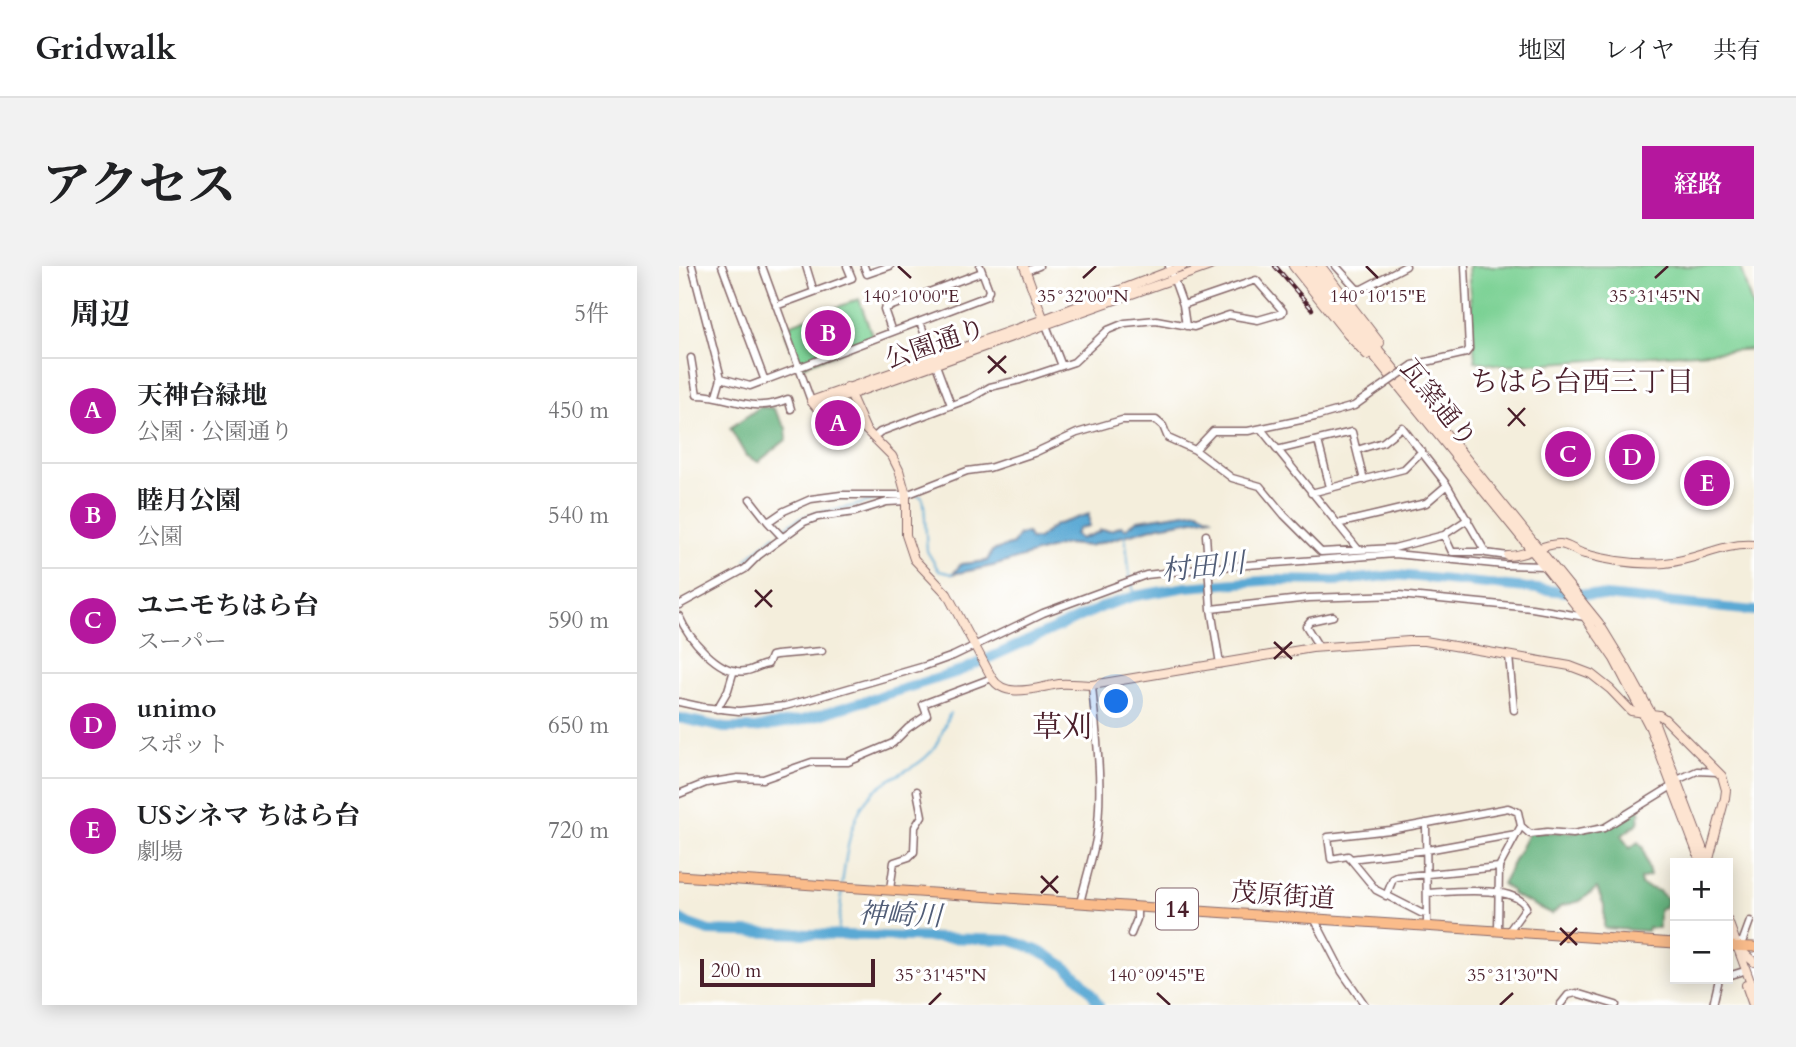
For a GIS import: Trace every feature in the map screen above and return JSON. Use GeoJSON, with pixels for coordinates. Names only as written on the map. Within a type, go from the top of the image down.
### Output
{"type":"FeatureCollection","features":[{"type":"Feature","properties":{"kind":"main road","name":"茂原街道"},"geometry":{"type":"LineString","coordinates":[[679,876],[1670,943]]}},
{"type":"Feature","properties":{"kind":"main road"},"geometry":{"type":"LineString","coordinates":[[1733,944],[1754,947]]}},
{"type":"Feature","properties":{"kind":"street"},"geometry":{"type":"LineString","coordinates":[[692,266],[720,378],[716,395]]}},
{"type":"Feature","properties":{"kind":"street"},"geometry":{"type":"LineString","coordinates":[[722,266],[765,381]]}},
{"type":"Feature","properties":{"kind":"street"},"geometry":{"type":"LineString","coordinates":[[762,266],[811,401]]}},
{"type":"Feature","properties":{"kind":"street"},"geometry":{"type":"LineString","coordinates":[[806,266],[814,292]]}},
{"type":"Feature","properties":{"kind":"street"},"geometry":{"type":"LineString","coordinates":[[776,306],[852,278],[847,266]]}},
{"type":"Feature","properties":{"kind":"street"},"geometry":{"type":"LineString","coordinates":[[864,266],[867,274],[890,266]]}},
{"type":"Feature","properties":{"kind":"street"},"geometry":{"type":"LineString","coordinates":[[1039,266],[1025,268],[1062,366]]}},
{"type":"Feature","properties":{"kind":"street","name":"公園通り"},"geometry":{"type":"LineString","coordinates":[[811,401],[816,407],[849,391],[1045,322],[1183,266]]}},
{"type":"Feature","properties":{"kind":"street","name":"公園通り"},"geometry":{"type":"LineString","coordinates":[[1170,271],[1210,266]]}},
{"type":"Feature","properties":{"kind":"street"},"geometry":{"type":"LineString","coordinates":[[1293,266],[1347,334],[1381,371],[1393,374],[1393,360],[1321,266]]}},
{"type":"Feature","properties":{"kind":"street","name":"瓦窯通り"},"geometry":{"type":"LineString","coordinates":[[1301,266],[1393,374],[1588,615]]}},
{"type":"Feature","properties":{"kind":"street","name":"瓦窯通り"},"geometry":{"type":"LineString","coordinates":[[1311,266],[1393,374]]}},
{"type":"Feature","properties":{"kind":"street"},"geometry":{"type":"LineString","coordinates":[[1336,266],[1357,289],[1362,289],[1406,266]]}},
{"type":"Feature","properties":{"kind":"street"},"geometry":{"type":"LineString","coordinates":[[1195,450],[1213,431],[1261,429],[1354,406],[1413,365],[1466,353],[1469,349],[1464,266]]}},
{"type":"Feature","properties":{"kind":"street"},"geometry":{"type":"LineString","coordinates":[[720,378],[750,386],[987,296],[989,290],[981,269],[884,309],[892,332]]}},
{"type":"Feature","properties":{"kind":"street"},"geometry":{"type":"LineString","coordinates":[[1170,271],[1183,305],[1186,326]]}},
{"type":"Feature","properties":{"kind":"street"},"geometry":{"type":"LineString","coordinates":[[873,438],[880,432],[990,387],[1074,362],[1108,330],[1125,323],[1156,320],[1194,327],[1229,315],[1258,320],[1283,311],[1256,280],[1183,305]]}},
{"type":"Feature","properties":{"kind":"street"},"geometry":{"type":"LineString","coordinates":[[920,322],[951,405]]}},
{"type":"Feature","properties":{"kind":"street"},"geometry":{"type":"LineString","coordinates":[[691,358],[697,395],[716,395],[748,405],[775,404],[788,399],[791,409]]}},
{"type":"Feature","properties":{"kind":"street"},"geometry":{"type":"LineString","coordinates":[[849,391],[866,430],[892,456],[899,470],[906,498],[905,530],[913,557],[920,568],[943,588],[995,684],[1007,690],[1018,691],[1062,684],[1092,685],[1318,647],[1425,641],[1580,669],[1599,679],[1631,711],[1665,719],[1725,781],[1726,790],[1710,858]]}},
{"type":"Feature","properties":{"kind":"street"},"geometry":{"type":"LineString","coordinates":[[679,604],[745,569],[804,522],[906,498],[967,471],[989,468],[1034,453],[1077,433],[1122,420],[1156,421],[1163,426],[1168,438],[1195,450],[1232,478],[1260,486],[1321,552],[1394,548],[1444,535],[1468,519]]}},
{"type":"Feature","properties":{"kind":"street"},"geometry":{"type":"LineString","coordinates":[[1357,450],[1383,442],[1402,427],[1447,485],[1486,552]]}},
{"type":"Feature","properties":{"kind":"street"},"geometry":{"type":"LineString","coordinates":[[1261,429],[1357,548]]}},
{"type":"Feature","properties":{"kind":"street"},"geometry":{"type":"LineString","coordinates":[[1277,450],[1352,432],[1364,480]]}},
{"type":"Feature","properties":{"kind":"street"},"geometry":{"type":"LineString","coordinates":[[1318,441],[1330,487]]}},
{"type":"Feature","properties":{"kind":"street"},"geometry":{"type":"LineString","coordinates":[[1311,493],[1404,469],[1422,451]]}},
{"type":"Feature","properties":{"kind":"street"},"geometry":{"type":"LineString","coordinates":[[1337,524],[1426,503],[1447,485]]}},
{"type":"Feature","properties":{"kind":"street"},"geometry":{"type":"LineString","coordinates":[[768,522],[784,511],[811,499],[841,495],[906,498]]}},
{"type":"Feature","properties":{"kind":"street"},"geometry":{"type":"LineString","coordinates":[[750,499],[782,537]]}},
{"type":"Feature","properties":{"kind":"street"},"geometry":{"type":"LineString","coordinates":[[1206,535],[1211,609],[1220,664]]}},
{"type":"Feature","properties":{"kind":"street"},"geometry":{"type":"LineString","coordinates":[[1444,535],[1453,552],[1486,552],[1508,556],[1560,544],[1588,555],[1647,563],[1687,559],[1730,545],[1754,545]]}},
{"type":"Feature","properties":{"kind":"street"},"geometry":{"type":"LineString","coordinates":[[679,702],[740,711],[808,701],[925,666],[1044,613],[1146,575],[1395,554],[1504,565],[1548,566]]}},
{"type":"Feature","properties":{"kind":"street"},"geometry":{"type":"LineString","coordinates":[[1211,609],[1319,598],[1399,595],[1588,615],[1627,669],[1706,858]]}},
{"type":"Feature","properties":{"kind":"street"},"geometry":{"type":"LineString","coordinates":[[679,616],[685,629],[709,657],[734,670],[745,672],[755,666],[768,664],[771,656],[821,651]]}},
{"type":"Feature","properties":{"kind":"street"},"geometry":{"type":"LineString","coordinates":[[1318,647],[1306,626],[1310,621],[1333,616]]}},
{"type":"Feature","properties":{"kind":"street"},"geometry":{"type":"LineString","coordinates":[[1509,656],[1514,710]]}},
{"type":"Feature","properties":{"kind":"street"},"geometry":{"type":"LineString","coordinates":[[717,709],[728,690],[734,670]]}},
{"type":"Feature","properties":{"kind":"street"},"geometry":{"type":"LineString","coordinates":[[679,794],[706,783],[738,778],[760,779],[812,762],[845,763],[862,758],[893,743],[927,715],[923,704],[992,678]]}},
{"type":"Feature","properties":{"kind":"street"},"geometry":{"type":"LineString","coordinates":[[1080,903],[1097,825],[1098,760],[1092,685]]}},
{"type":"Feature","properties":{"kind":"street"},"geometry":{"type":"LineString","coordinates":[[1427,914],[1375,890],[1348,856],[1331,859],[1328,837],[1508,808],[1518,812],[1521,826],[1530,834],[1593,832],[1616,822],[1697,771],[1718,772]]}},
{"type":"Feature","properties":{"kind":"street"},"geometry":{"type":"LineString","coordinates":[[1675,783],[1699,858]]}},
{"type":"Feature","properties":{"kind":"street"},"geometry":{"type":"LineString","coordinates":[[890,889],[894,862],[909,858],[914,852],[915,827],[922,816],[916,791]]}},
{"type":"Feature","properties":{"kind":"street"},"geometry":{"type":"LineString","coordinates":[[1426,823],[1427,925]]}},
{"type":"Feature","properties":{"kind":"street"},"geometry":{"type":"LineString","coordinates":[[1498,930],[1499,867],[1521,826]]}},
{"type":"Feature","properties":{"kind":"street"},"geometry":{"type":"LineString","coordinates":[[1350,859],[1427,850],[1516,834]]}},
{"type":"Feature","properties":{"kind":"street"},"geometry":{"type":"LineString","coordinates":[[1386,896],[1393,879],[1499,867]]}},
{"type":"Feature","properties":{"kind":"street"},"geometry":{"type":"LineString","coordinates":[[1427,893],[1499,892],[1522,900],[1526,907],[1509,931]]}},
{"type":"Feature","properties":{"kind":"street"},"geometry":{"type":"LineString","coordinates":[[1131,934],[1137,919],[1137,907]]}},
{"type":"Feature","properties":{"kind":"street"},"geometry":{"type":"LineString","coordinates":[[1317,919],[1316,922],[1342,972],[1365,1005]]}},
{"type":"Feature","properties":{"kind":"street"},"geometry":{"type":"LineString","coordinates":[[1733,943],[1743,940],[1750,926]]}},
{"type":"Feature","properties":{"kind":"street"},"geometry":{"type":"LineString","coordinates":[[1733,946],[1754,962]]}},
{"type":"Feature","properties":{"kind":"street"},"geometry":{"type":"LineString","coordinates":[[1733,948],[1754,992]]}},
{"type":"Feature","properties":{"kind":"street"},"geometry":{"type":"LineString","coordinates":[[1733,950],[1753,1005]]}},
{"type":"Feature","properties":{"kind":"street"},"geometry":{"type":"LineString","coordinates":[[1733,974],[1741,972]]}},
{"type":"Feature","properties":{"kind":"street"},"geometry":{"type":"LineString","coordinates":[[1713,1005],[1717,984]]}},
{"type":"Feature","properties":{"kind":"street"},"geometry":{"type":"LineString","coordinates":[[1560,1005],[1564,998],[1576,993],[1616,1005]]}},
{"type":"Feature","properties":{"kind":"green space"},"geometry":{"type":"Polygon","coordinates":[[[1468,266],[1740,266],[1754,313],[1754,349],[1506,366],[1475,361],[1468,266]]]}},
{"type":"Feature","properties":{"kind":"green space"},"geometry":{"type":"Polygon","coordinates":[[[859,299],[873,338],[799,368],[783,327],[859,299]]]}},
{"type":"Feature","properties":{"kind":"green space"},"geometry":{"type":"Polygon","coordinates":[[[848,405],[863,434],[857,438],[819,428],[815,417],[848,405]]]}},
{"type":"Feature","properties":{"kind":"green space"},"geometry":{"type":"Polygon","coordinates":[[[760,407],[773,408],[786,428],[787,439],[758,462],[746,456],[730,428],[760,407]]]}},
{"type":"Feature","properties":{"kind":"green space"},"geometry":{"type":"Polygon","coordinates":[[[1637,803],[1640,811],[1638,823],[1621,836],[1630,848],[1638,842],[1643,848],[1650,876],[1640,879],[1641,885],[1659,891],[1667,899],[1665,907],[1659,909],[1659,928],[1648,928],[1647,931],[1604,928],[1604,905],[1597,888],[1580,901],[1561,906],[1552,914],[1511,894],[1512,891],[1502,884],[1529,832],[1590,829],[1612,820],[1637,803]]]}},
{"type":"Feature","properties":{"kind":"water"},"geometry":{"type":"Polygon","coordinates":[[[1198,511],[1211,517],[1159,526],[1089,546],[1066,544],[993,566],[953,574],[961,564],[987,561],[992,551],[1013,544],[1019,535],[1027,533],[1030,539],[1038,539],[1055,525],[1089,514],[1089,526],[1079,528],[1075,534],[1080,539],[1100,530],[1121,526],[1125,529],[1138,520],[1198,511]]]}},
{"type":"Feature","properties":{"kind":"waterway"},"geometry":{"type":"LineString","coordinates":[[916,495],[922,497],[924,503],[927,551],[939,571],[953,574]]}},
{"type":"Feature","properties":{"kind":"waterway"},"geometry":{"type":"LineString","coordinates":[[780,531],[806,516],[883,498]]}},
{"type":"Feature","properties":{"kind":"waterway"},"geometry":{"type":"LineString","coordinates":[[746,560],[775,535]]}},
{"type":"Feature","properties":{"kind":"waterway"},"geometry":{"type":"LineString","coordinates":[[1125,535],[1130,578]]}},
{"type":"Feature","properties":{"kind":"waterway","name":"村田川"},"geometry":{"type":"LineString","coordinates":[[679,718],[725,728],[755,728],[803,720],[958,672],[1107,605],[1135,596],[1186,587],[1274,580],[1335,581],[1398,575],[1754,611]]}},
{"type":"Feature","properties":{"kind":"waterway"},"geometry":{"type":"LineString","coordinates":[[1132,584],[1135,596]]}},
{"type":"Feature","properties":{"kind":"waterway"},"geometry":{"type":"LineString","coordinates":[[842,884],[850,835],[865,802],[879,786],[931,752],[950,713]]}},
{"type":"Feature","properties":{"kind":"waterway"},"geometry":{"type":"LineString","coordinates":[[838,935],[842,889]]}},
{"type":"Feature","properties":{"kind":"waterway","name":"神崎川"},"geometry":{"type":"LineString","coordinates":[[679,918],[709,931],[1009,940],[1061,963],[1082,981],[1099,1005]]}},
{"type":"Feature","properties":{"kind":"railway"},"geometry":{"type":"LineString","coordinates":[[1275,266],[1312,309]]}},
{"type":"Feature","properties":{"kind":"place","name":"睦月公園"},"geometry":{"type":"Point","coordinates":[828,333]}},
{"type":"Feature","properties":{"kind":"place","name":"天神台緑地"},"geometry":{"type":"Point","coordinates":[838,423]}},
{"type":"Feature","properties":{"kind":"place","name":"ユニモちはら台"},"geometry":{"type":"Point","coordinates":[1568,454]}},
{"type":"Feature","properties":{"kind":"place","name":"unimo"},"geometry":{"type":"Point","coordinates":[1632,457]}},
{"type":"Feature","properties":{"kind":"place","name":"USシネマ ちはら台"},"geometry":{"type":"Point","coordinates":[1707,483]}},
{"type":"Feature","properties":{"kind":"district","name":"ちはら台西三丁目"},"geometry":{"type":"Point","coordinates":[1582,381]}},
{"type":"Feature","properties":{"kind":"district","name":"草刈"},"geometry":{"type":"Point","coordinates":[1062,727]}}]}
